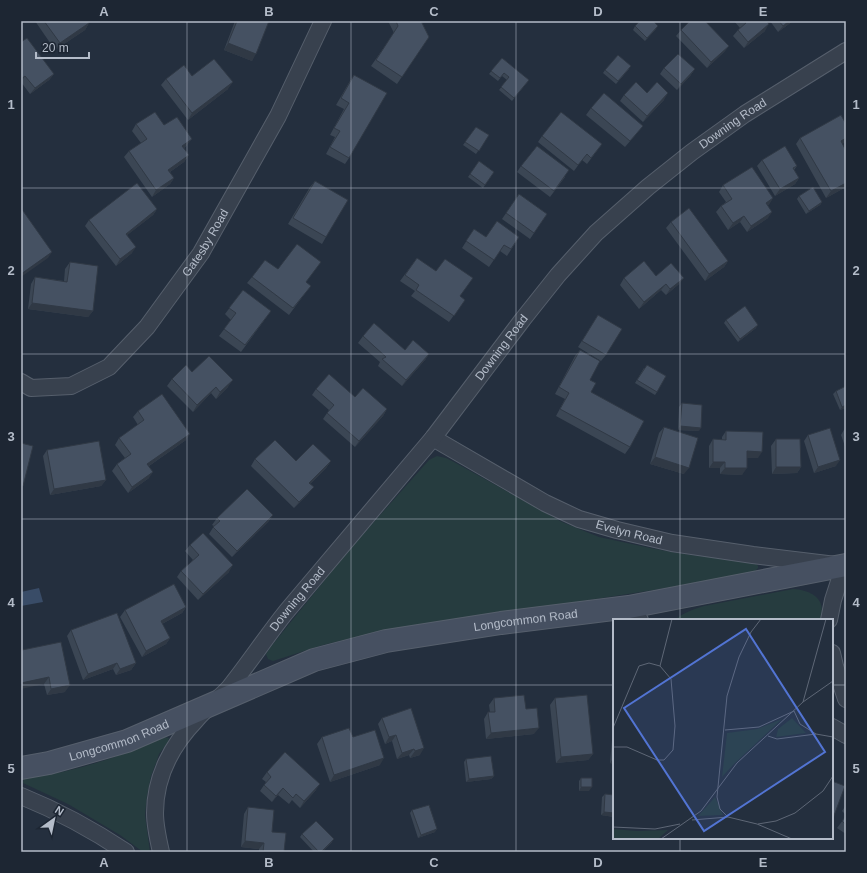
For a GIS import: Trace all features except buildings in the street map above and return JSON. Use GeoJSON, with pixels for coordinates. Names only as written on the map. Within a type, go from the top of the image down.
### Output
{"type":"FeatureCollection","features":[{"type":"Feature","properties":{"kind":"street","name":"Gatesby Road"},"geometry":{"type":"LineString","coordinates":[[21,382],[31,388],[71,386],[109,367],[147,327],[201,253],[278,116],[323,21]]}},
{"type":"Feature","properties":{"kind":"street","name":"Downing Road"},"geometry":{"type":"LineString","coordinates":[[214,703],[253,658],[268,635],[286,612],[434,438],[553,280],[596,233],[692,152],[745,114],[846,51]]}},
{"type":"Feature","properties":{"kind":"street","name":"Evelyn Road"},"geometry":{"type":"LineString","coordinates":[[434,438],[545,503],[579,519],[672,543],[753,555],[845,565]]}},
{"type":"Feature","properties":{"kind":"street","name":"Longcommon Road"},"geometry":{"type":"LineString","coordinates":[[21,768],[49,763],[127,741],[314,660],[386,641],[501,623],[635,614],[845,565]]}},
{"type":"Feature","properties":{"kind":"street"},"geometry":{"type":"LineString","coordinates":[[829,619],[833,600],[845,565]]}},
{"type":"Feature","properties":{"kind":"street"},"geometry":{"type":"LineString","coordinates":[[833,657],[846,700]]}},
{"type":"Feature","properties":{"kind":"street","name":"Longcommon Road"},"geometry":{"type":"LineString","coordinates":[[161,852],[155,813],[156,797],[160,777],[168,758],[177,743],[198,718],[214,703]]}},
{"type":"Feature","properties":{"kind":"street"},"geometry":{"type":"LineString","coordinates":[[833,728],[846,735]]}},
{"type":"Feature","properties":{"kind":"street"},"geometry":{"type":"LineString","coordinates":[[21,796],[58,812],[103,837],[126,852]]}},
{"type":"Feature","properties":{"kind":"green space"},"geometry":{"type":"Polygon","coordinates":[[[437,456],[454,462],[562,522],[599,537],[690,555],[754,562],[758,568],[754,572],[741,575],[654,590],[370,634],[323,645],[273,661],[268,659],[266,654],[269,649],[349,550],[429,460],[437,456]]]}},
{"type":"Feature","properties":{"kind":"green space"},"geometry":{"type":"Polygon","coordinates":[[[793,589],[806,591],[816,597],[822,606],[822,613],[820,619],[675,619],[696,608],[793,589]]]}},
{"type":"Feature","properties":{"kind":"green space"},"geometry":{"type":"Polygon","coordinates":[[[164,737],[169,738],[168,742],[159,754],[151,776],[147,796],[145,815],[150,852],[143,852],[120,835],[68,804],[23,783],[24,778],[42,776],[96,763],[164,737]]]}},
{"type":"Feature","properties":{"kind":"water"},"geometry":{"type":"Polygon","coordinates":[[[39,588],[43,602],[21,606],[21,592],[39,588]]]}}]}
